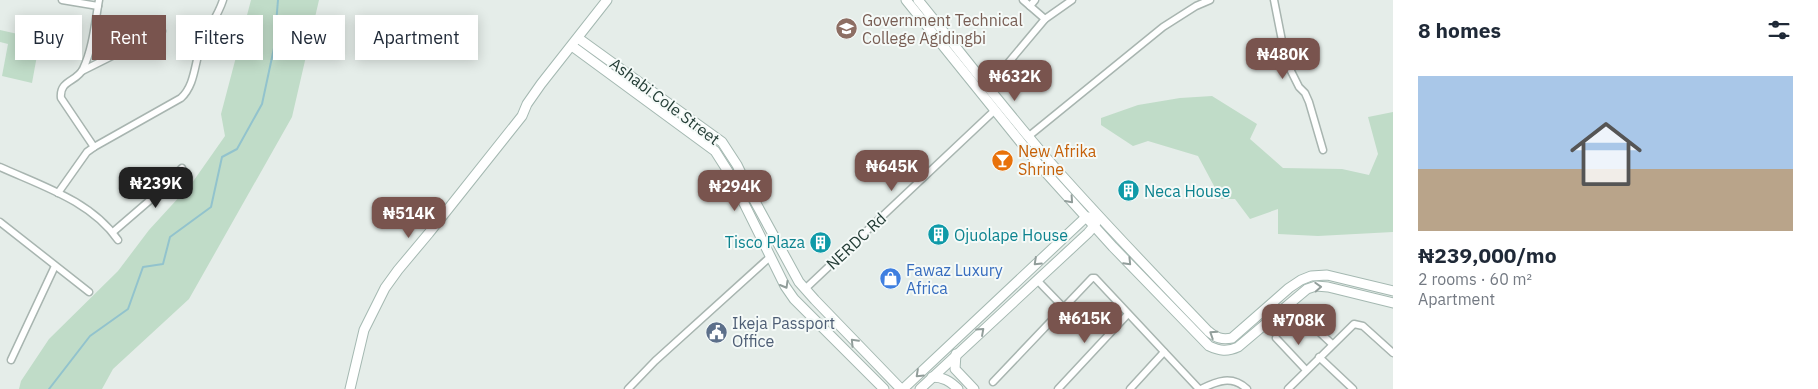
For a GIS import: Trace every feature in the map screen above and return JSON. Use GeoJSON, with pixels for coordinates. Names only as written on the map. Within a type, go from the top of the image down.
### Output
{"type":"FeatureCollection","features":[{"type":"Feature","properties":{"kind":"street"},"geometry":{"type":"LineString","coordinates":[[62,0],[98,3],[88,54],[82,71]]}},
{"type":"Feature","properties":{"kind":"street"},"geometry":{"type":"LineString","coordinates":[[58,193],[88,152],[94,147],[181,98],[188,91],[202,42],[220,12],[223,0]]}},
{"type":"Feature","properties":{"kind":"street"},"geometry":{"type":"LineString","coordinates":[[350,389],[364,330],[385,288],[522,116],[527,104],[541,84],[574,47],[607,0]]}},
{"type":"Feature","properties":{"kind":"street"},"geometry":{"type":"LineString","coordinates":[[580,39],[614,0]]}},
{"type":"Feature","properties":{"kind":"street"},"geometry":{"type":"LineString","coordinates":[[906,0],[988,87],[1099,216],[1208,331],[1216,337],[1224,340],[1232,338],[1300,280],[1312,276],[1327,275],[1393,291]]}},
{"type":"Feature","properties":{"kind":"street"},"geometry":{"type":"LineString","coordinates":[[918,0],[994,110],[1094,226],[1209,346],[1220,351],[1228,351],[1238,347],[1306,289],[1316,286],[1328,287],[1393,303]]}},
{"type":"Feature","properties":{"kind":"street"},"geometry":{"type":"LineString","coordinates":[[1023,0],[1045,18]]}},
{"type":"Feature","properties":{"kind":"street"},"geometry":{"type":"LineString","coordinates":[[1030,6],[1035,0]]}},
{"type":"Feature","properties":{"kind":"street"},"geometry":{"type":"LineString","coordinates":[[988,87],[1045,18],[1072,0]]}},
{"type":"Feature","properties":{"kind":"street"},"geometry":{"type":"LineString","coordinates":[[1029,136],[1163,27],[1196,6],[1210,0]]}},
{"type":"Feature","properties":{"kind":"street"},"geometry":{"type":"LineString","coordinates":[[1274,0],[1286,61],[1309,102],[1323,150]]}},
{"type":"Feature","properties":{"kind":"street","name":"Ashabi Cole Street"},"geometry":{"type":"LineString","coordinates":[[580,39],[722,142],[737,165],[786,260],[805,289],[902,389]]}},
{"type":"Feature","properties":{"kind":"street","name":"Ashabi Cole Street"},"geometry":{"type":"LineString","coordinates":[[574,47],[715,151],[729,173],[770,257],[794,299],[884,389]]}},
{"type":"Feature","properties":{"kind":"street"},"geometry":{"type":"LineString","coordinates":[[94,147],[61,98],[60,92],[63,87],[82,71],[104,60]]}},
{"type":"Feature","properties":{"kind":"street"},"geometry":{"type":"LineString","coordinates":[[605,69],[611,61]]}},
{"type":"Feature","properties":{"kind":"street","name":"NERDC Rd"},"geometry":{"type":"LineString","coordinates":[[805,289],[994,110]]}},
{"type":"Feature","properties":{"kind":"street"},"geometry":{"type":"LineString","coordinates":[[0,167],[82,205],[113,232],[118,240]]}},
{"type":"Feature","properties":{"kind":"street"},"geometry":{"type":"LineString","coordinates":[[113,232],[149,201],[182,168]]}},
{"type":"Feature","properties":{"kind":"street"},"geometry":{"type":"LineString","coordinates":[[902,389],[1086,217],[1099,216]]}},
{"type":"Feature","properties":{"kind":"street"},"geometry":{"type":"LineString","coordinates":[[920,389],[1094,226],[1099,216]]}},
{"type":"Feature","properties":{"kind":"street"},"geometry":{"type":"LineString","coordinates":[[0,222],[89,292]]}},
{"type":"Feature","properties":{"kind":"street"},"geometry":{"type":"LineString","coordinates":[[1055,245],[1064,254]]}},
{"type":"Feature","properties":{"kind":"street"},"geometry":{"type":"LineString","coordinates":[[630,388],[655,360],[770,257]]}},
{"type":"Feature","properties":{"kind":"street"},"geometry":{"type":"LineString","coordinates":[[11,360],[55,266]]}},
{"type":"Feature","properties":{"kind":"street"},"geometry":{"type":"LineString","coordinates":[[993,382],[1092,278],[1095,278],[1200,389],[1222,380],[1233,380],[1247,389]]}},
{"type":"Feature","properties":{"kind":"street"},"geometry":{"type":"LineString","coordinates":[[1037,280],[1064,308]]}},
{"type":"Feature","properties":{"kind":"street"},"geometry":{"type":"LineString","coordinates":[[1273,304],[1280,311]]}},
{"type":"Feature","properties":{"kind":"street"},"geometry":{"type":"LineString","coordinates":[[1058,389],[1128,314]]}},
{"type":"Feature","properties":{"kind":"street"},"geometry":{"type":"LineString","coordinates":[[1288,389],[1354,324],[1367,328],[1393,353]]}},
{"type":"Feature","properties":{"kind":"street"},"geometry":{"type":"LineString","coordinates":[[1315,328],[1332,344]]}},
{"type":"Feature","properties":{"kind":"street"},"geometry":{"type":"LineString","coordinates":[[1276,338],[1306,370]]}},
{"type":"Feature","properties":{"kind":"street"},"geometry":{"type":"LineString","coordinates":[[1130,389],[1164,352]]}},
{"type":"Feature","properties":{"kind":"street"},"geometry":{"type":"LineString","coordinates":[[956,354],[955,369],[974,389]]}},
{"type":"Feature","properties":{"kind":"street"},"geometry":{"type":"LineString","coordinates":[[1320,357],[1353,389]]}},
{"type":"Feature","properties":{"kind":"street"},"geometry":{"type":"LineString","coordinates":[[866,371],[875,363]]}},
{"type":"Feature","properties":{"kind":"street"},"geometry":{"type":"LineString","coordinates":[[932,377],[940,377],[958,389]]}},
{"type":"Feature","properties":{"kind":"green space"},"geometry":{"type":"Polygon","coordinates":[[[251,0],[319,0],[316,15],[273,15],[273,60],[305,60],[292,117],[189,299],[113,369],[102,389],[19,389],[21,381],[49,339],[118,271],[149,230],[192,183],[225,136],[221,114],[235,60],[263,60],[263,15],[247,15],[251,0]]]}},
{"type":"Feature","properties":{"kind":"green space"},"geometry":{"type":"Polygon","coordinates":[[[0,30],[15,33],[15,60],[36,60],[32,83],[2,76],[8,44],[0,42],[0,30]]]}},
{"type":"Feature","properties":{"kind":"green space"},"geometry":{"type":"Polygon","coordinates":[[[1212,96],[1257,124],[1250,139],[1283,168],[1342,169],[1369,175],[1378,154],[1368,117],[1393,112],[1393,232],[1318,236],[1278,234],[1278,209],[1250,219],[1235,199],[1221,199],[1198,156],[1148,141],[1133,146],[1101,125],[1101,118],[1138,105],[1180,98],[1212,96]]]}},
{"type":"Feature","properties":{"kind":"waterway"},"geometry":{"type":"LineString","coordinates":[[49,389],[90,336],[128,309],[143,267],[163,264],[170,237],[211,207],[222,157],[237,149],[262,104],[274,48],[278,0]]}},
{"type":"Feature","properties":{"kind":"place","name":"Government Technical College Agidingbi"},"geometry":{"type":"Point","coordinates":[846,29]}},
{"type":"Feature","properties":{"kind":"place","name":"New Afrika Shrine"},"geometry":{"type":"Point","coordinates":[1002,160]}},
{"type":"Feature","properties":{"kind":"place","name":"Neca House"},"geometry":{"type":"Point","coordinates":[1128,191]}},
{"type":"Feature","properties":{"kind":"place","name":"Ojuolape House"},"geometry":{"type":"Point","coordinates":[938,235]}},
{"type":"Feature","properties":{"kind":"place","name":"Tisco Plaza"},"geometry":{"type":"Point","coordinates":[821,242]}},
{"type":"Feature","properties":{"kind":"place","name":"Fawaz Luxury Africa"},"geometry":{"type":"Point","coordinates":[890,279]}},
{"type":"Feature","properties":{"kind":"place","name":"Ikeja Passport Office"},"geometry":{"type":"Point","coordinates":[716,332]}}]}
